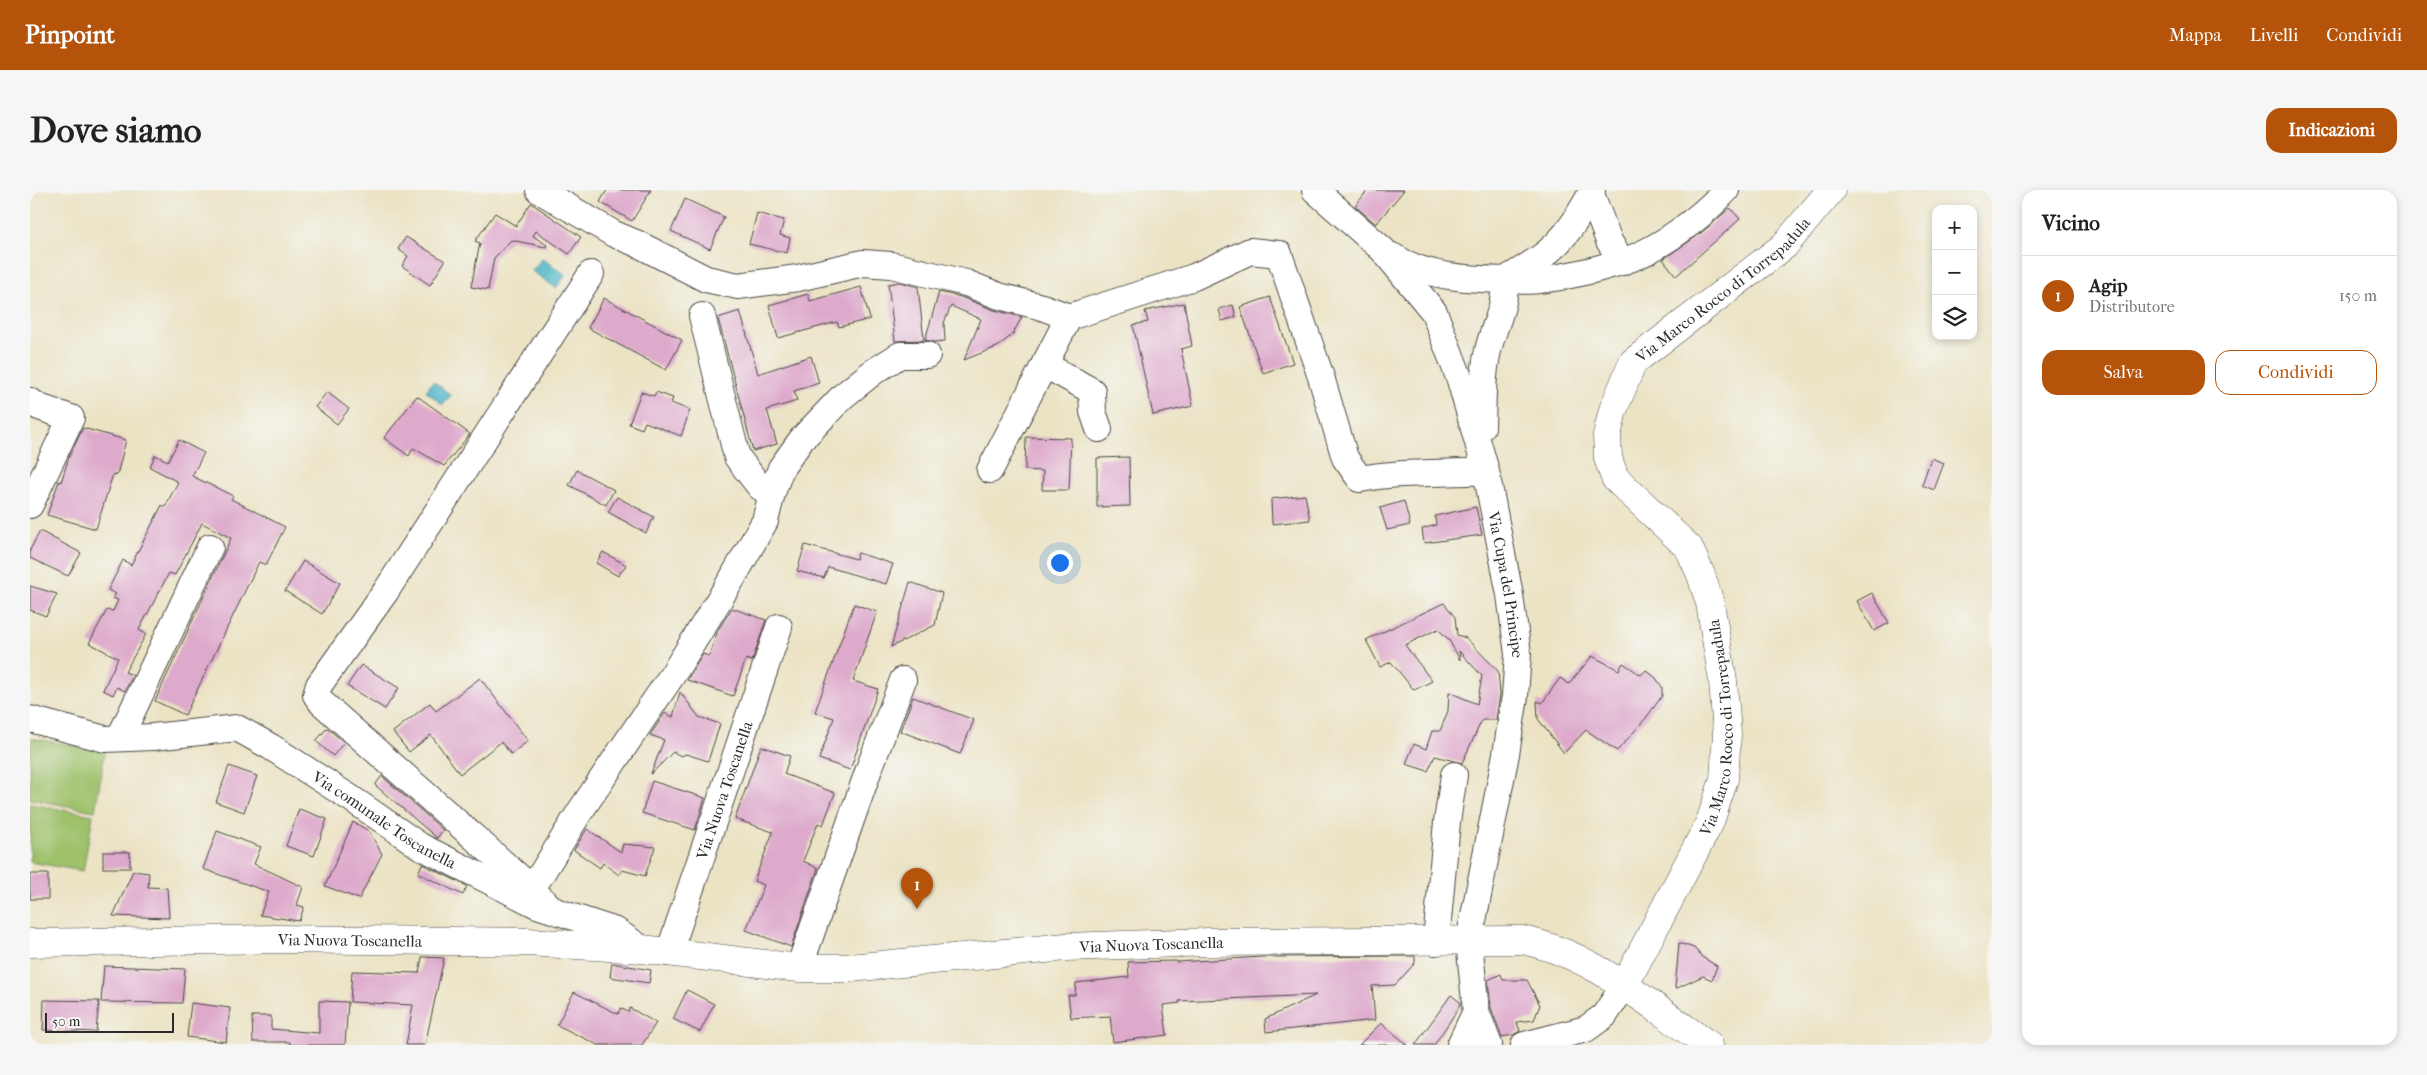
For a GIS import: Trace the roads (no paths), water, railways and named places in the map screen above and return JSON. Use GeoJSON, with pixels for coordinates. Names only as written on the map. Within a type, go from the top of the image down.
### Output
{"type":"FeatureCollection","features":[{"type":"Feature","properties":{"kind":"main road","name":"Via Marco Rocco di Torrepadula"},"geometry":{"type":"LineString","coordinates":[[1624,986],[1710,822],[1724,779],[1727,734],[1722,681],[1712,612],[1701,575],[1688,548],[1615,478],[1608,458],[1606,435],[1613,410],[1633,362],[1784,246],[1830,190]]}},
{"type":"Feature","properties":{"kind":"main road","name":"Via Nuova Toscanella"},"geometry":{"type":"LineString","coordinates":[[30,943],[274,939],[527,942],[642,950],[799,968],[850,968],[1066,947],[1209,942],[1522,940],[1545,944],[1582,961],[1624,986],[1709,1045]]}},
{"type":"Feature","properties":{"kind":"street"},"geometry":{"type":"LineString","coordinates":[[539,190],[614,234],[638,244],[706,279],[738,286],[798,278],[864,263],[882,264],[956,280],[999,296],[1042,307],[1069,317],[1194,277],[1250,251],[1279,254],[1321,377],[1345,458],[1360,479],[1389,474],[1451,474],[1484,461]]}},
{"type":"Feature","properties":{"kind":"street"},"geometry":{"type":"LineString","coordinates":[[1314,190],[1383,250],[1400,261],[1452,277],[1479,281],[1538,281],[1622,262],[1652,248],[1683,227],[1726,190]]}},
{"type":"Feature","properties":{"kind":"street"},"geometry":{"type":"LineString","coordinates":[[1591,192],[1609,241],[1622,262]]}},
{"type":"Feature","properties":{"kind":"street"},"geometry":{"type":"LineString","coordinates":[[1505,280],[1540,260],[1562,242],[1591,192]]}},
{"type":"Feature","properties":{"kind":"street"},"geometry":{"type":"LineString","coordinates":[[1383,250],[1434,312],[1471,380]]}},
{"type":"Feature","properties":{"kind":"street"},"geometry":{"type":"LineString","coordinates":[[552,909],[532,889],[322,703],[316,694],[319,685],[386,591],[591,274]]}},
{"type":"Feature","properties":{"kind":"street"},"geometry":{"type":"LineString","coordinates":[[1499,321],[1559,276]]}},
{"type":"Feature","properties":{"kind":"street"},"geometry":{"type":"LineString","coordinates":[[1434,312],[1433,299],[1436,290],[1452,277]]}},
{"type":"Feature","properties":{"kind":"street"},"geometry":{"type":"LineString","coordinates":[[1471,380],[1499,321],[1505,300],[1505,280]]}},
{"type":"Feature","properties":{"kind":"street"},"geometry":{"type":"LineString","coordinates":[[702,316],[737,457],[760,487],[772,494]]}},
{"type":"Feature","properties":{"kind":"street"},"geometry":{"type":"LineString","coordinates":[[990,470],[1069,317]]}},
{"type":"Feature","properties":{"kind":"street"},"geometry":{"type":"LineString","coordinates":[[532,889],[579,813],[659,695],[732,579],[765,521],[772,494],[787,461],[802,439],[843,396],[900,355],[927,355]]}},
{"type":"Feature","properties":{"kind":"street"},"geometry":{"type":"LineString","coordinates":[[1045,363],[1092,391],[1093,412],[1099,429]]}},
{"type":"Feature","properties":{"kind":"street","name":"Via Cupa del Principe"},"geometry":{"type":"LineString","coordinates":[[1471,380],[1484,461],[1510,595],[1518,654],[1515,696],[1506,754],[1469,941],[1476,1011],[1489,1045]]}},
{"type":"Feature","properties":{"kind":"street"},"geometry":{"type":"LineString","coordinates":[[30,400],[38,406],[72,418],[30,505]]}},
{"type":"Feature","properties":{"kind":"street"},"geometry":{"type":"LineString","coordinates":[[120,737],[210,547]]}},
{"type":"Feature","properties":{"kind":"street","name":"Via Nuova Toscanella"},"geometry":{"type":"LineString","coordinates":[[669,953],[779,627]]}},
{"type":"Feature","properties":{"kind":"street"},"geometry":{"type":"LineString","coordinates":[[799,968],[866,778],[904,680]]}},
{"type":"Feature","properties":{"kind":"street","name":"Via comunale Toscanella"},"geometry":{"type":"LineString","coordinates":[[30,719],[105,738],[153,736],[237,728],[271,747],[352,799],[420,846],[537,905],[616,932],[642,950]]}},
{"type":"Feature","properties":{"kind":"street"},"geometry":{"type":"LineString","coordinates":[[1436,942],[1454,776]]}},
{"type":"Feature","properties":{"kind":"street"},"geometry":{"type":"LineString","coordinates":[[1524,1045],[1586,1030],[1604,1016],[1624,986]]}},
{"type":"Feature","properties":{"kind":"street"},"geometry":{"type":"LineString","coordinates":[[1460,1045],[1476,1011]]}},
{"type":"Feature","properties":{"kind":"water"},"geometry":{"type":"Polygon","coordinates":[[[542,258],[566,275],[556,288],[532,271],[542,258]]]}},
{"type":"Feature","properties":{"kind":"water"},"geometry":{"type":"Polygon","coordinates":[[[433,381],[451,395],[443,405],[426,391],[433,381]]]}},
{"type":"Feature","properties":{"kind":"place","name":"Agip"},"geometry":{"type":"Point","coordinates":[917,909]}}]}
